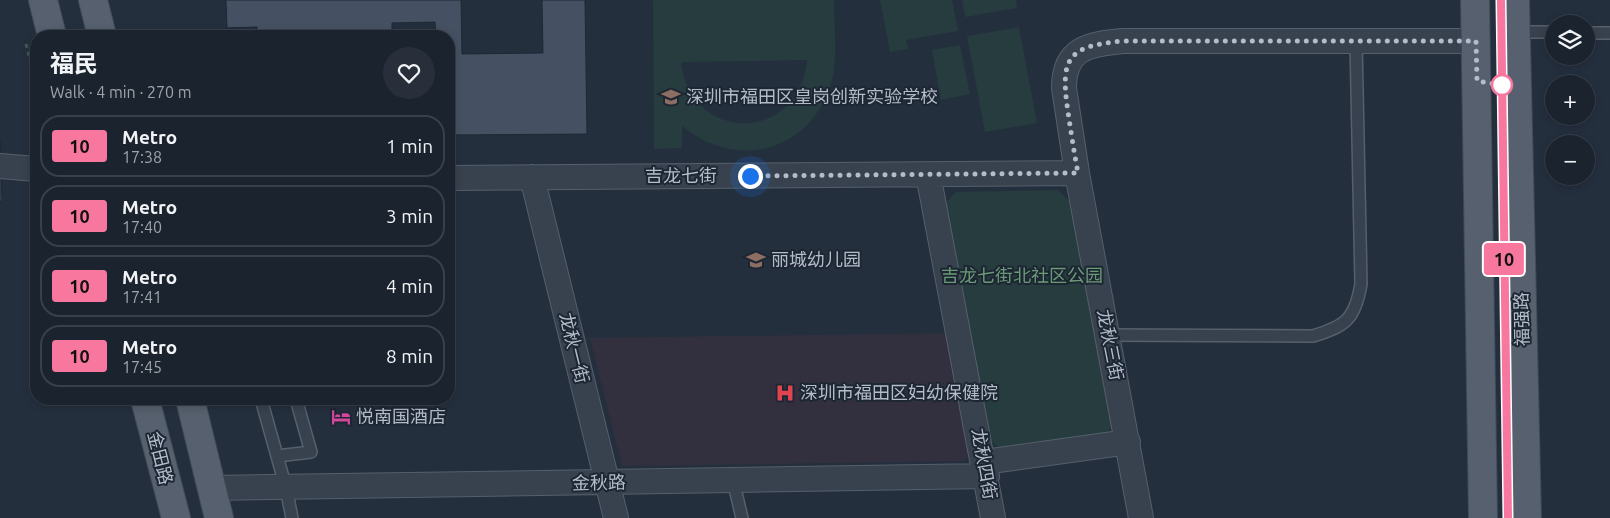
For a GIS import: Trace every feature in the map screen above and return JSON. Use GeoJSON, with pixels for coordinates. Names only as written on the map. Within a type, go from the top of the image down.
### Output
{"type":"FeatureCollection","features":[{"type":"Feature","properties":{"kind":"main road"},"geometry":{"type":"LineString","coordinates":[[43,0],[50,30]]}},
{"type":"Feature","properties":{"kind":"main road"},"geometry":{"type":"LineString","coordinates":[[93,0],[100,30]]}},
{"type":"Feature","properties":{"kind":"main road"},"geometry":{"type":"LineString","coordinates":[[1475,0],[1483,518]]}},
{"type":"Feature","properties":{"kind":"main road","name":"福强路"},"geometry":{"type":"LineString","coordinates":[[1515,0],[1527,518]]}},
{"type":"Feature","properties":{"kind":"main road","name":"金田路"},"geometry":{"type":"LineString","coordinates":[[147,405],[176,518]]}},
{"type":"Feature","properties":{"kind":"main road"},"geometry":{"type":"LineString","coordinates":[[191,405],[219,518]]}},
{"type":"Feature","properties":{"kind":"street"},"geometry":{"type":"LineString","coordinates":[[1078,173],[1064,88],[1064,77],[1068,63],[1078,52],[1105,42],[1476,41]]}},
{"type":"Feature","properties":{"kind":"street"},"geometry":{"type":"LineString","coordinates":[[2,167],[30,169]]}},
{"type":"Feature","properties":{"kind":"street","name":"吉龙七街"},"geometry":{"type":"LineString","coordinates":[[455,178],[1078,173]]}},
{"type":"Feature","properties":{"kind":"street","name":"龙秋三街"},"geometry":{"type":"LineString","coordinates":[[1078,173],[1141,518]]}},
{"type":"Feature","properties":{"kind":"street","name":"龙秋四街"},"geometry":{"type":"LineString","coordinates":[[928,174],[993,518]]}},
{"type":"Feature","properties":{"kind":"street","name":"龙秋一街"},"geometry":{"type":"LineString","coordinates":[[532,177],[616,518]]}},
{"type":"Feature","properties":{"kind":"street","name":"金秋路"},"geometry":{"type":"LineString","coordinates":[[212,488],[733,480],[985,469],[1128,442]]}},
{"type":"Feature","properties":{"kind":"lane"},"geometry":{"type":"LineString","coordinates":[[1516,32],[1545,32]]}},
{"type":"Feature","properties":{"kind":"lane"},"geometry":{"type":"LineString","coordinates":[[1595,32],[1610,32]]}},
{"type":"Feature","properties":{"kind":"lane"},"geometry":{"type":"LineString","coordinates":[[1108,335],[1312,336],[1335,330],[1350,316],[1358,299],[1361,284],[1356,40]]}},
{"type":"Feature","properties":{"kind":"lane"},"geometry":{"type":"LineString","coordinates":[[263,405],[286,488],[292,518]]}},
{"type":"Feature","properties":{"kind":"lane"},"geometry":{"type":"LineString","coordinates":[[277,456],[311,452],[298,405]]}},
{"type":"Feature","properties":{"kind":"lane"},"geometry":{"type":"LineString","coordinates":[[733,480],[742,518]]}},
{"type":"Feature","properties":{"kind":"shaded area","name":"深圳市福田区妇幼保健院"},"geometry":{"type":"Polygon","coordinates":[[[955,333],[976,448],[964,461],[622,466],[590,338],[955,333]]]}},
{"type":"Feature","properties":{"kind":"green space"},"geometry":{"type":"Polygon","coordinates":[[[653,0],[834,0],[835,54],[831,84],[821,107],[806,126],[789,139],[769,147],[747,150],[725,148],[703,140],[682,126],[682,148],[654,149],[653,0]],[[807,60],[681,62],[689,89],[704,108],[723,120],[745,123],[767,119],[786,107],[800,87],[807,60]]]}},
{"type":"Feature","properties":{"kind":"green space"},"geometry":{"type":"Polygon","coordinates":[[[880,0],[952,0],[958,31],[906,40],[908,49],[890,52],[880,0]]]}},
{"type":"Feature","properties":{"kind":"green space"},"geometry":{"type":"Polygon","coordinates":[[[962,0],[1016,0],[1017,8],[965,17],[962,0]]]}},
{"type":"Feature","properties":{"kind":"green space"},"geometry":{"type":"Polygon","coordinates":[[[1019,27],[1037,123],[985,132],[967,36],[1019,27]]]}},
{"type":"Feature","properties":{"kind":"green space"},"geometry":{"type":"Polygon","coordinates":[[[960,45],[970,94],[941,100],[932,50],[960,45]]]}},
{"type":"Feature","properties":{"kind":"green space","name":"吉龙七街北社区公园"},"geometry":{"type":"Polygon","coordinates":[[[1058,190],[1074,206],[1115,421],[1102,440],[1007,453],[989,440],[943,206],[956,192],[1058,190]]]}},
{"type":"Feature","properties":{"kind":"building"},"geometry":{"type":"Polygon","coordinates":[[[226,0],[461,0],[462,54],[543,53],[542,0],[585,0],[587,134],[455,135],[455,30],[436,30],[435,22],[392,23],[392,30],[257,30],[257,27],[227,28],[226,0]]]}},
{"type":"Feature","properties":{"kind":"building"},"geometry":{"type":"Polygon","coordinates":[[[0,140],[2,201],[0,202],[0,140]]]}},
{"type":"Feature","properties":{"kind":"metro line","name":"10"},"geometry":{"type":"LineString","coordinates":[[1501,0],[1508,518]]}},
{"type":"Feature","properties":{"kind":"place","name":"深圳市福田区皇岗创新实验学校"},"geometry":{"type":"Point","coordinates":[671,97]}},
{"type":"Feature","properties":{"kind":"place","name":"丽城幼儿园"},"geometry":{"type":"Point","coordinates":[756,260]}},
{"type":"Feature","properties":{"kind":"place","name":"深圳市福田区妇幼保健院"},"geometry":{"type":"Point","coordinates":[785,393]}},
{"type":"Feature","properties":{"kind":"place","name":"悦南国酒店"},"geometry":{"type":"Point","coordinates":[341,417]}},
{"type":"Feature","properties":{"kind":"route"},"geometry":{"type":"LineString","coordinates":[[750,176],[1078,173],[1064,88],[1066,67],[1071,58],[1078,52],[1105,42],[1476,41],[1477,81],[1502,85]]}}]}
